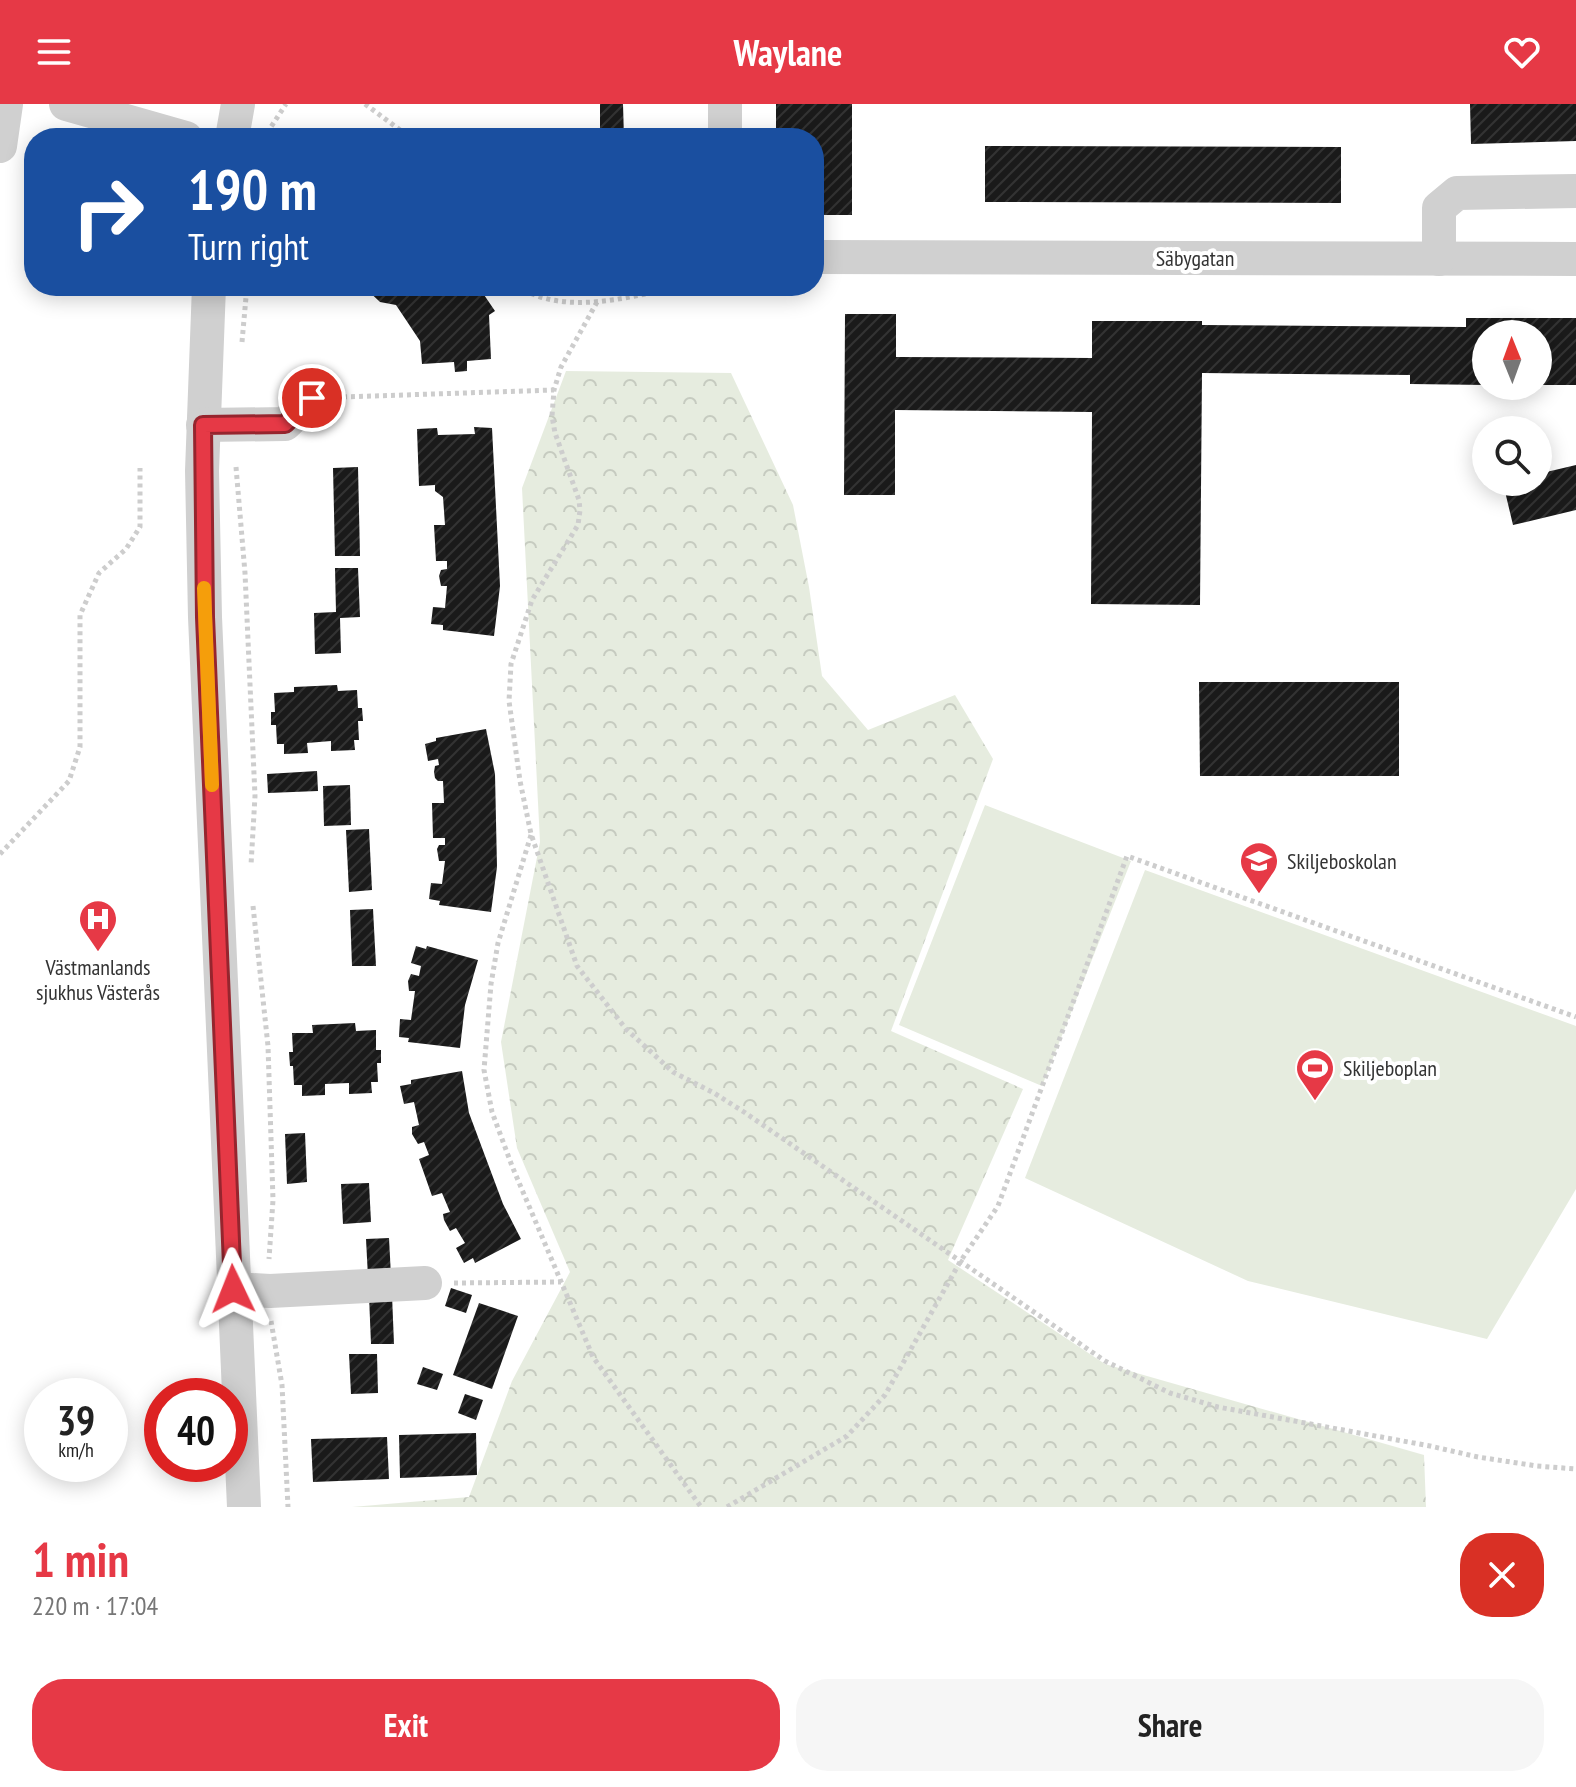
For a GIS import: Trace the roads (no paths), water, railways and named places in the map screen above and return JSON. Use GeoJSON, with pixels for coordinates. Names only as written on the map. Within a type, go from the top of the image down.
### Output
{"type":"FeatureCollection","features":[{"type":"Feature","properties":{"kind":"street"},"geometry":{"type":"LineString","coordinates":[[0,146],[6,104]]}},
{"type":"Feature","properties":{"kind":"street"},"geometry":{"type":"LineString","coordinates":[[66,104],[151,128]]}},
{"type":"Feature","properties":{"kind":"street"},"geometry":{"type":"LineString","coordinates":[[234,128],[238,104]]}},
{"type":"Feature","properties":{"kind":"street"},"geometry":{"type":"LineString","coordinates":[[725,104],[725,128]]}},
{"type":"Feature","properties":{"kind":"street"},"geometry":{"type":"LineString","coordinates":[[1439,259],[1439,208],[1457,193],[1576,191]]}},
{"type":"Feature","properties":{"kind":"street","name":"Säbygatan"},"geometry":{"type":"LineString","coordinates":[[824,257],[1576,259]]}},
{"type":"Feature","properties":{"kind":"street"},"geometry":{"type":"LineString","coordinates":[[210,296],[219,424],[205,617],[244,1507]]}},
{"type":"Feature","properties":{"kind":"street"},"geometry":{"type":"LineString","coordinates":[[219,424],[285,424],[312,398]]}},
{"type":"Feature","properties":{"kind":"street"},"geometry":{"type":"LineString","coordinates":[[233,1289],[270,1291],[425,1283]]}},
{"type":"Feature","properties":{"kind":"place","name":"Skiljeboskolan"},"geometry":{"type":"Point","coordinates":[1259,895]}},
{"type":"Feature","properties":{"kind":"place","name":"Västmanlands sjukhus Västerås"},"geometry":{"type":"Point","coordinates":[98,953]}},
{"type":"Feature","properties":{"kind":"place","name":"Skiljeboplan"},"geometry":{"type":"Point","coordinates":[1315,1102]}}]}
